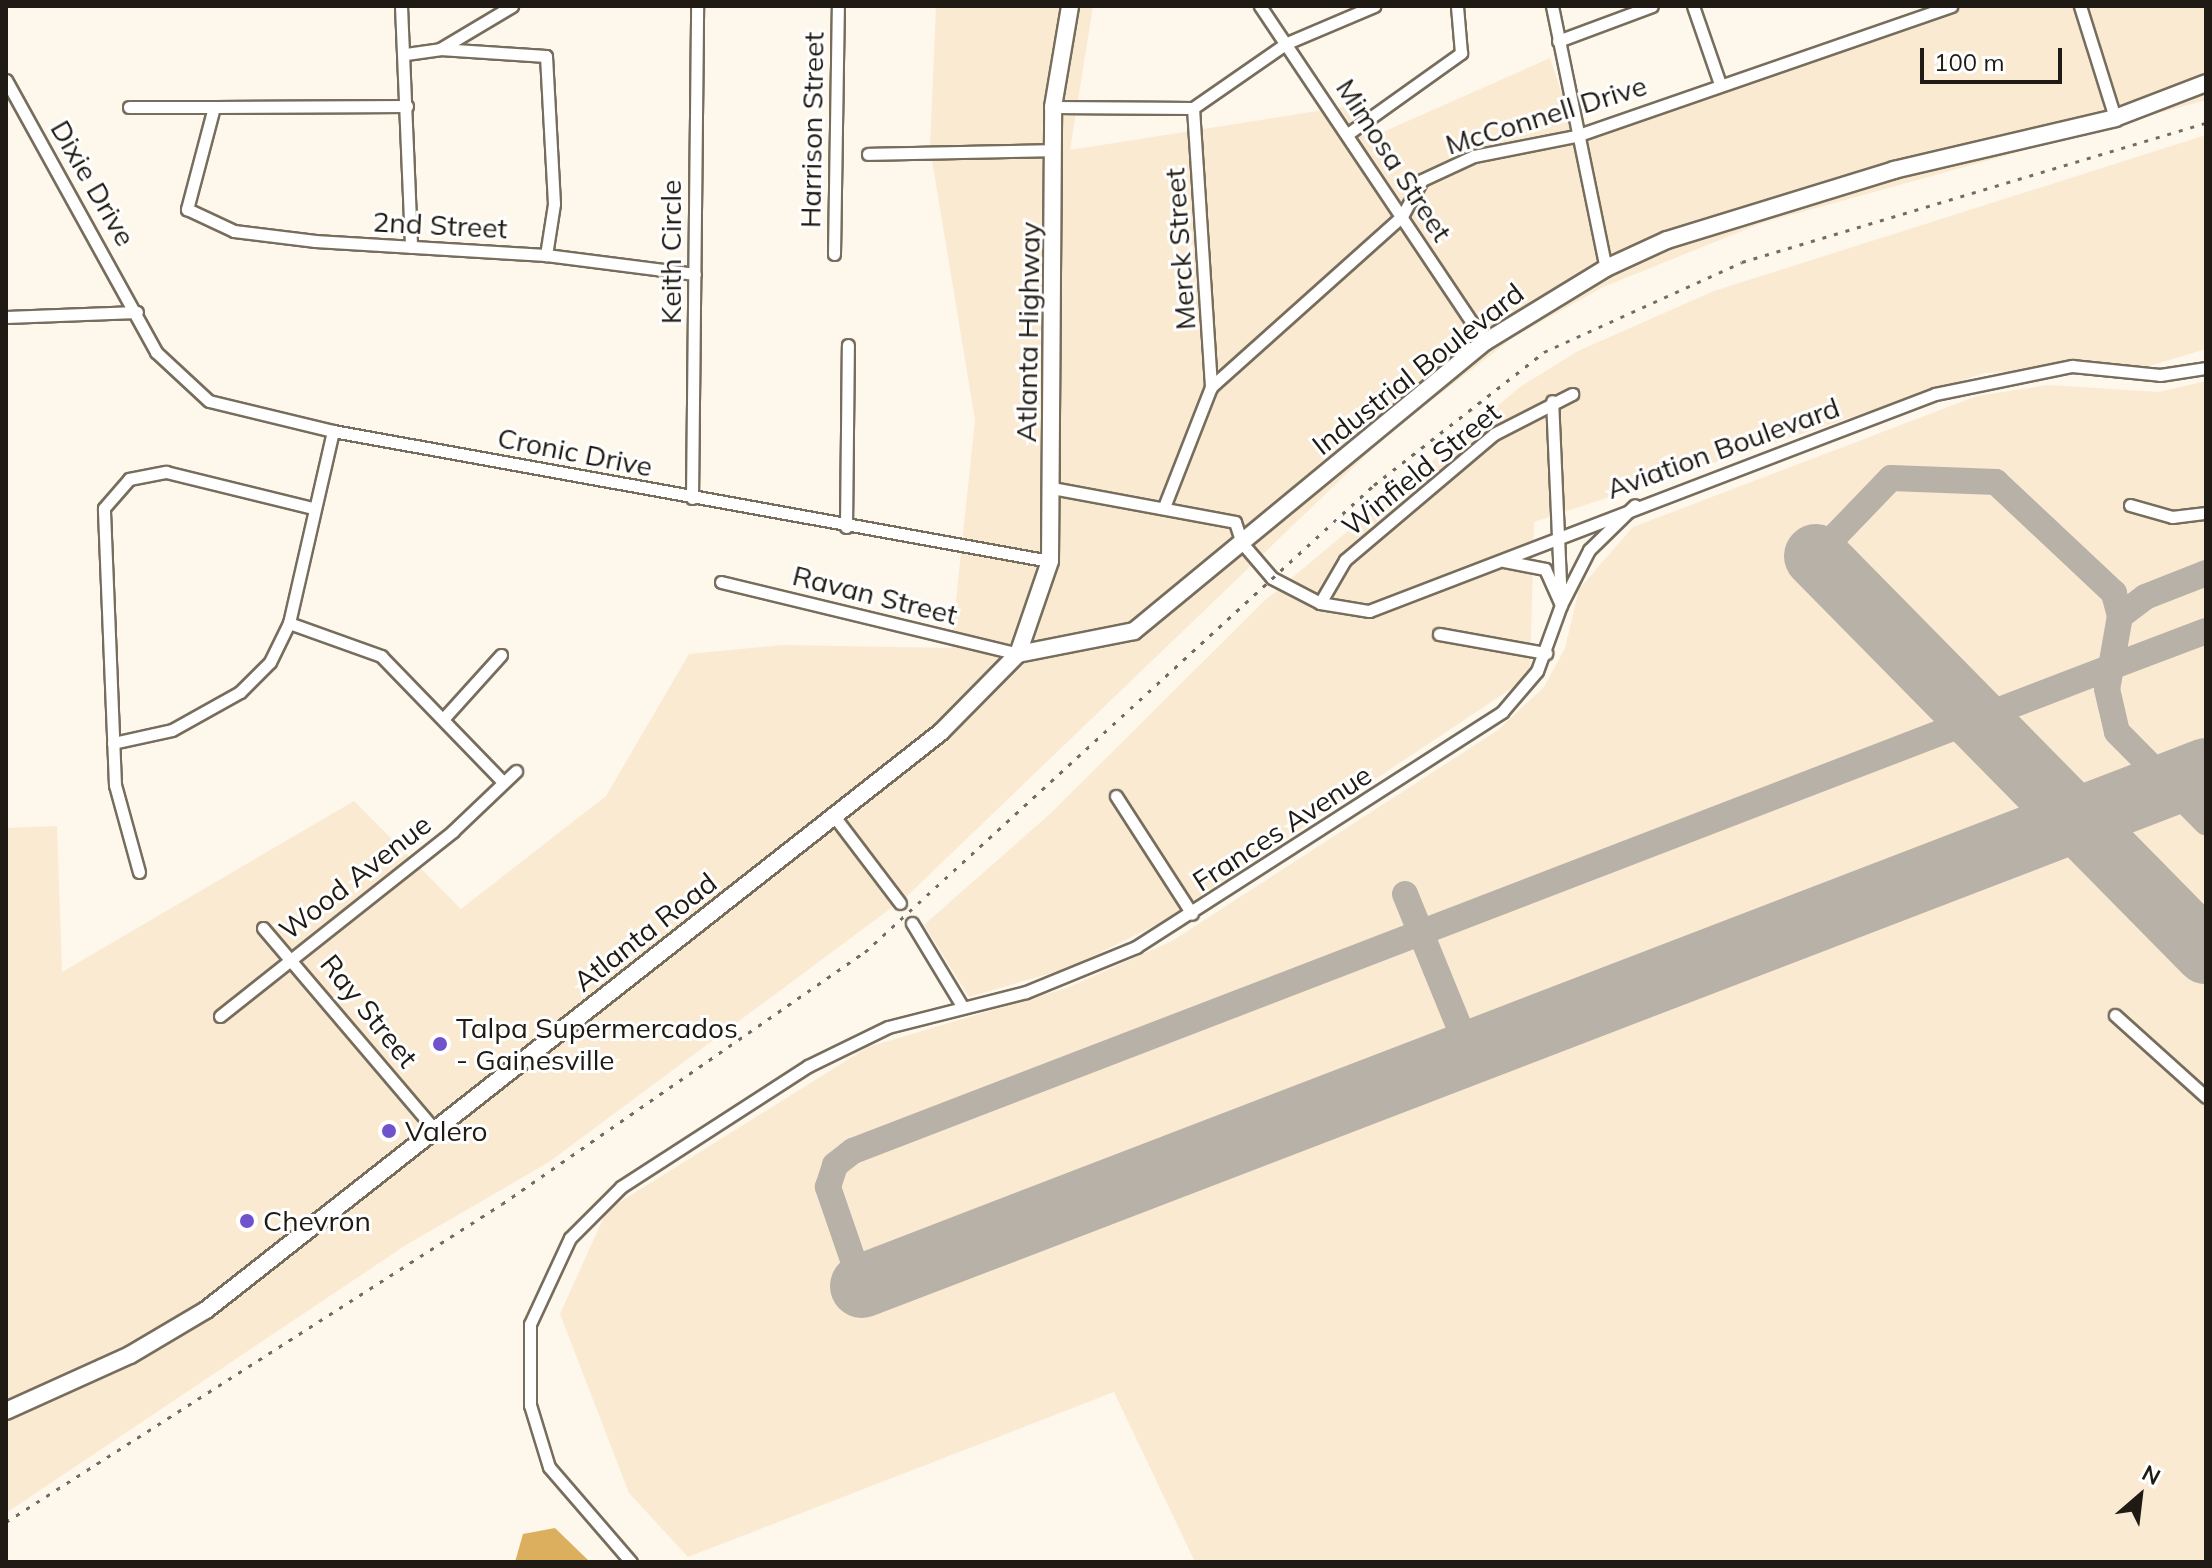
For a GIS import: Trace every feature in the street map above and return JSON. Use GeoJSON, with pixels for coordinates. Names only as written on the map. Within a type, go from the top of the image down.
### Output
{"type":"FeatureCollection","features":[{"type":"Feature","properties":{"kind":"main road","name":"Atlanta Highway"},"geometry":{"type":"LineString","coordinates":[[1018,654],[1050,561],[1053,107],[1070,6]]}},
{"type":"Feature","properties":{"kind":"main road","name":"Industrial Boulevard"},"geometry":{"type":"LineString","coordinates":[[1018,654],[1134,631],[1485,342],[1606,268],[1667,240],[1894,170],[2115,118],[2206,83]]}},
{"type":"Feature","properties":{"kind":"main road","name":"Atlanta Road"},"geometry":{"type":"LineString","coordinates":[[6,1411],[130,1355],[206,1310],[433,1128],[941,732],[1018,654]]}},
{"type":"Feature","properties":{"kind":"street"},"geometry":{"type":"LineString","coordinates":[[401,6],[406,54],[411,247]]}},
{"type":"Feature","properties":{"kind":"street"},"geometry":{"type":"LineString","coordinates":[[440,49],[512,6]]}},
{"type":"Feature","properties":{"kind":"street","name":"Keith Circle"},"geometry":{"type":"LineString","coordinates":[[692,498],[697,6]]}},
{"type":"Feature","properties":{"kind":"street","name":"Harrison Street"},"geometry":{"type":"LineString","coordinates":[[834,254],[838,6]]}},
{"type":"Feature","properties":{"kind":"street","name":"Mimosa Street"},"geometry":{"type":"LineString","coordinates":[[1260,6],[1349,133],[1485,342]]}},
{"type":"Feature","properties":{"kind":"street"},"geometry":{"type":"LineString","coordinates":[[1053,107],[1193,108],[1287,43],[1374,6]]}},
{"type":"Feature","properties":{"kind":"street"},"geometry":{"type":"LineString","coordinates":[[1349,133],[1461,53],[1457,6]]}},
{"type":"Feature","properties":{"kind":"street"},"geometry":{"type":"LineString","coordinates":[[1552,6],[1576,136],[1606,268]]}},
{"type":"Feature","properties":{"kind":"street"},"geometry":{"type":"LineString","coordinates":[[1558,41],[1652,6]]}},
{"type":"Feature","properties":{"kind":"street"},"geometry":{"type":"LineString","coordinates":[[1693,6],[1720,84]]}},
{"type":"Feature","properties":{"kind":"street","name":"McConnell Drive"},"geometry":{"type":"LineString","coordinates":[[1164,507],[1211,387],[1402,216],[1422,180],[1474,156],[1576,136],[1951,6]]}},
{"type":"Feature","properties":{"kind":"street"},"geometry":{"type":"LineString","coordinates":[[2080,6],[2115,118]]}},
{"type":"Feature","properties":{"kind":"street"},"geometry":{"type":"LineString","coordinates":[[406,54],[440,49],[546,56],[554,204],[546,255]]}},
{"type":"Feature","properties":{"kind":"street","name":"Dixie Drive"},"geometry":{"type":"LineString","coordinates":[[6,80],[137,312]]}},
{"type":"Feature","properties":{"kind":"street"},"geometry":{"type":"LineString","coordinates":[[129,107],[407,106]]}},
{"type":"Feature","properties":{"kind":"street","name":"2nd Street"},"geometry":{"type":"LineString","coordinates":[[214,107],[187,209],[234,231],[546,255],[695,274]]}},
{"type":"Feature","properties":{"kind":"street","name":"Merck Street"},"geometry":{"type":"LineString","coordinates":[[1193,108],[1211,387]]}},
{"type":"Feature","properties":{"kind":"street"},"geometry":{"type":"LineString","coordinates":[[868,154],[1054,150]]}},
{"type":"Feature","properties":{"kind":"street"},"geometry":{"type":"LineString","coordinates":[[6,317],[137,312]]}},
{"type":"Feature","properties":{"kind":"street","name":"Cronic Drive"},"geometry":{"type":"LineString","coordinates":[[137,312],[182,384],[209,401],[333,431],[846,527],[1050,561]]}},
{"type":"Feature","properties":{"kind":"street"},"geometry":{"type":"LineString","coordinates":[[846,527],[848,345]]}},
{"type":"Feature","properties":{"kind":"street","name":"Aviation Boulevard"},"geometry":{"type":"LineString","coordinates":[[1242,543],[1272,578],[1320,603],[1369,611],[1555,539],[1635,504],[1935,394],[2014,374],[2072,366],[2160,375],[2206,368]]}},
{"type":"Feature","properties":{"kind":"street","name":"Winfield Street"},"geometry":{"type":"LineString","coordinates":[[1320,603],[1345,560],[1494,434],[1552,401],[1572,394]]}},
{"type":"Feature","properties":{"kind":"street","name":"Frances Avenue"},"geometry":{"type":"LineString","coordinates":[[1552,401],[1555,539],[1561,605]]}},
{"type":"Feature","properties":{"kind":"street"},"geometry":{"type":"LineString","coordinates":[[113,743],[162,734],[240,692],[270,662],[289,623],[333,431]]}},
{"type":"Feature","properties":{"kind":"street"},"geometry":{"type":"LineString","coordinates":[[139,872],[115,785],[102,528],[114,491],[146,472],[166,472],[313,508]]}},
{"type":"Feature","properties":{"kind":"street"},"geometry":{"type":"LineString","coordinates":[[1052,488],[1235,522],[1242,543]]}},
{"type":"Feature","properties":{"kind":"street","name":"Frances Avenue"},"geometry":{"type":"LineString","coordinates":[[631,1562],[566,1491],[539,1441],[525,1364],[530,1324],[553,1262],[621,1187],[808,1066],[888,1027],[1088,970],[1192,914],[1493,719],[1546,653],[1561,605],[1589,550],[1635,504]]}},
{"type":"Feature","properties":{"kind":"street"},"geometry":{"type":"LineString","coordinates":[[2130,505],[2172,517],[2206,513]]}},
{"type":"Feature","properties":{"kind":"street"},"geometry":{"type":"LineString","coordinates":[[1499,560],[1545,569],[1561,605]]}},
{"type":"Feature","properties":{"kind":"street","name":"Ravan Street"},"geometry":{"type":"LineString","coordinates":[[721,582],[1018,654]]}},
{"type":"Feature","properties":{"kind":"street"},"geometry":{"type":"LineString","coordinates":[[289,623],[363,645],[444,718],[502,781]]}},
{"type":"Feature","properties":{"kind":"street"},"geometry":{"type":"LineString","coordinates":[[1439,634],[1546,653]]}},
{"type":"Feature","properties":{"kind":"street"},"geometry":{"type":"LineString","coordinates":[[444,718],[501,655]]}},
{"type":"Feature","properties":{"kind":"street","name":"Wood Avenue"},"geometry":{"type":"LineString","coordinates":[[220,1016],[453,831],[502,781],[516,771]]}},
{"type":"Feature","properties":{"kind":"street"},"geometry":{"type":"LineString","coordinates":[[1116,796],[1192,914]]}},
{"type":"Feature","properties":{"kind":"street"},"geometry":{"type":"LineString","coordinates":[[834,816],[900,903]]}},
{"type":"Feature","properties":{"kind":"street"},"geometry":{"type":"LineString","coordinates":[[912,923],[962,1006]]}},
{"type":"Feature","properties":{"kind":"street","name":"Ray Street"},"geometry":{"type":"LineString","coordinates":[[263,928],[293,957],[433,1128]]}},
{"type":"Feature","properties":{"kind":"street"},"geometry":{"type":"LineString","coordinates":[[2115,1015],[2206,1097]]}},
{"type":"Feature","properties":{"kind":"shaded area"},"geometry":{"type":"Polygon","coordinates":[[[936,6],[1093,6],[1070,150],[1343,107],[1374,136],[1550,58],[1576,136],[1936,6],[2206,6],[2206,100],[1762,223],[1603,287],[1514,337],[1388,434],[906,897],[549,1162],[406,1245],[6,1513],[6,828],[57,826],[62,972],[354,801],[461,909],[606,796],[689,654],[783,645],[951,648],[975,420],[930,148],[936,6]]]}},
{"type":"Feature","properties":{"kind":"shaded area"},"geometry":{"type":"Polygon","coordinates":[[[2206,135],[2206,349],[2149,366],[1985,373],[1534,522],[1530,676],[1160,923],[1069,968],[969,997],[924,925],[1051,813],[1263,602],[1520,387],[1578,351],[1714,291],[2206,135]]]}},
{"type":"Feature","properties":{"kind":"shaded area"},"geometry":{"type":"Polygon","coordinates":[[[2206,381],[2206,1562],[1195,1562],[1114,1392],[688,1557],[629,1493],[560,1314],[607,1210],[868,1047],[1067,988],[1172,941],[1498,730],[1544,687],[1565,648],[1579,589],[1633,527],[1977,396],[2048,385],[2158,392],[2206,381]]]}},
{"type":"Feature","properties":{"kind":"shaded area"},"geometry":{"type":"Polygon","coordinates":[[[555,1528],[590,1562],[515,1562],[523,1534],[555,1528]]]}},
{"type":"Feature","properties":{"kind":"taxiway"},"geometry":{"type":"LineString","coordinates":[[862,1286],[828,1187],[835,1165],[853,1151],[2111,667],[2120,616],[2114,593],[1996,482],[1891,478],[1816,556]]}},
{"type":"Feature","properties":{"kind":"taxiway"},"geometry":{"type":"LineString","coordinates":[[2120,616],[2145,597],[2206,573]]}},
{"type":"Feature","properties":{"kind":"taxiway"},"geometry":{"type":"LineString","coordinates":[[2206,631],[2111,667],[2107,689],[2117,732],[2206,822]]}},
{"type":"Feature","properties":{"kind":"taxiway"},"geometry":{"type":"LineString","coordinates":[[1405,894],[1469,1051]]}},
{"type":"Feature","properties":{"kind":"runway"},"geometry":{"type":"LineString","coordinates":[[1816,556],[2206,952]]}},
{"type":"Feature","properties":{"kind":"runway"},"geometry":{"type":"LineString","coordinates":[[862,1286],[2206,770]]}},
{"type":"Feature","properties":{"kind":"railway"},"geometry":{"type":"LineString","coordinates":[[6,1522],[502,1204],[865,952],[1374,485],[1544,352],[1742,262],[2206,123]]}},
{"type":"Feature","properties":{"kind":"place","name":"Talpa Supermercados - Gainesville"},"geometry":{"type":"Point","coordinates":[440,1044]}},
{"type":"Feature","properties":{"kind":"place","name":"Valero"},"geometry":{"type":"Point","coordinates":[389,1131]}},
{"type":"Feature","properties":{"kind":"place","name":"Chevron"},"geometry":{"type":"Point","coordinates":[247,1221]}}]}
